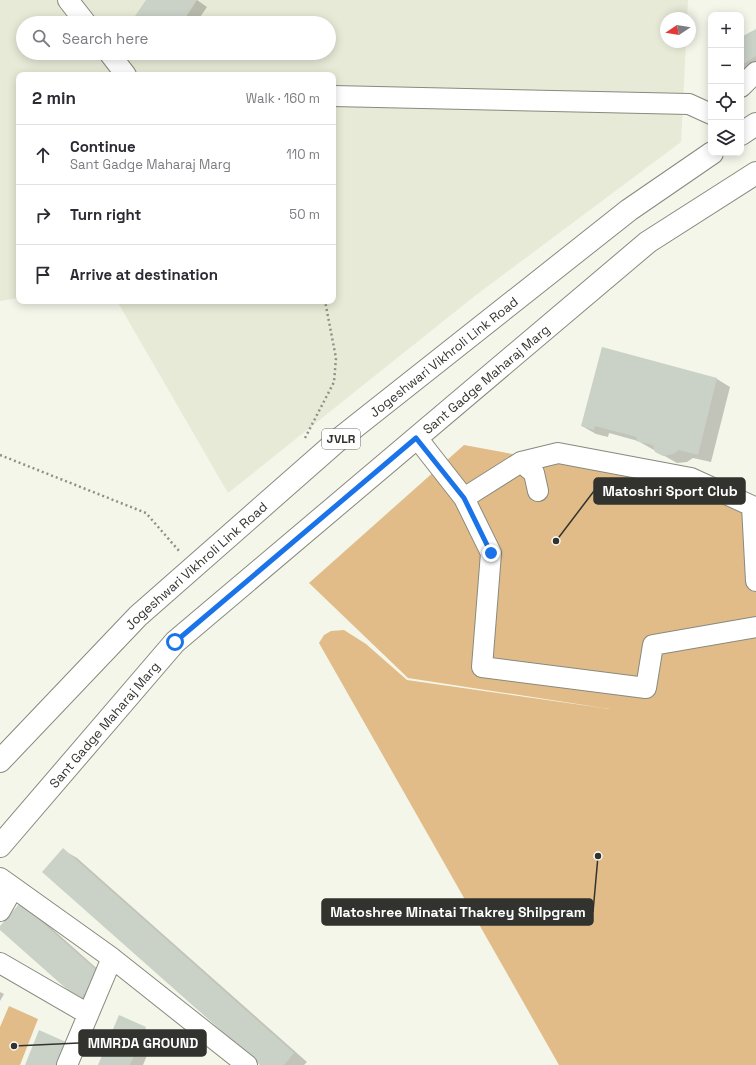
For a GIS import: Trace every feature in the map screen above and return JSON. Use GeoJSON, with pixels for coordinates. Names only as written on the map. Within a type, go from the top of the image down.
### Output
{"type":"FeatureCollection","features":[{"type":"Feature","properties":{"kind":"main road","name":"Jogeshwari Vikhroli Link Road"},"geometry":{"type":"LineString","coordinates":[[0,761],[138,616],[337,441],[629,210],[708,156]]}},
{"type":"Feature","properties":{"kind":"main road","name":"Sant Gadge Maharaj Marg"},"geometry":{"type":"LineString","coordinates":[[0,846],[175,642],[648,242],[756,173]]}},
{"type":"Feature","properties":{"kind":"street"},"geometry":{"type":"LineString","coordinates":[[68,0],[81,16]]}},
{"type":"Feature","properties":{"kind":"street"},"geometry":{"type":"LineString","coordinates":[[114,60],[124,72]]}},
{"type":"Feature","properties":{"kind":"street"},"geometry":{"type":"LineString","coordinates":[[744,84],[756,72]]}},
{"type":"Feature","properties":{"kind":"street"},"geometry":{"type":"LineString","coordinates":[[336,96],[689,104],[708,113]]}},
{"type":"Feature","properties":{"kind":"street"},"geometry":{"type":"LineString","coordinates":[[416,438],[464,498],[491,553],[482,668],[646,688],[653,645],[756,627]]}},
{"type":"Feature","properties":{"kind":"street"},"geometry":{"type":"LineString","coordinates":[[464,498],[521,462],[558,453],[691,478],[752,506],[756,581]]}},
{"type":"Feature","properties":{"kind":"street"},"geometry":{"type":"LineString","coordinates":[[521,462],[534,473],[538,491]]}},
{"type":"Feature","properties":{"kind":"street"},"geometry":{"type":"LineString","coordinates":[[0,911],[7,883],[112,958],[248,1065]]}},
{"type":"Feature","properties":{"kind":"street"},"geometry":{"type":"LineString","coordinates":[[66,1065],[112,958]]}},
{"type":"Feature","properties":{"kind":"street"},"geometry":{"type":"LineString","coordinates":[[0,963],[88,1014]]}},
{"type":"Feature","properties":{"kind":"path"},"geometry":{"type":"LineString","coordinates":[[305,438],[334,382],[336,358],[326,304]]}},
{"type":"Feature","properties":{"kind":"path"},"geometry":{"type":"LineString","coordinates":[[0,455],[146,513],[193,568]]}},
{"type":"Feature","properties":{"kind":"shaded area"},"geometry":{"type":"Polygon","coordinates":[[[0,0],[688,0],[687,12],[660,12],[660,48],[686,48],[681,142],[476,295],[228,493],[119,304],[336,304],[336,72],[16,72],[16,298],[0,301],[0,0]]]}},
{"type":"Feature","properties":{"kind":"shaded area"},"geometry":{"type":"Polygon","coordinates":[[[464,445],[756,499],[756,1065],[559,1065],[319,643],[324,635],[331,631],[344,630],[366,644],[407,680],[610,709],[408,678],[309,583],[464,445]]]}},
{"type":"Feature","properties":{"kind":"shaded area"},"geometry":{"type":"Polygon","coordinates":[[[9,1006],[38,1019],[20,1065],[0,1065],[0,1027],[9,1006]]]}},
{"type":"Feature","properties":{"kind":"building"},"geometry":{"type":"Polygon","coordinates":[[[146,0],[197,0],[187,16],[135,16],[146,0]]]}},
{"type":"Feature","properties":{"kind":"building"},"geometry":{"type":"Polygon","coordinates":[[[756,29],[756,56],[744,63],[744,48],[744,35],[756,29]]]}},
{"type":"Feature","properties":{"kind":"building"},"geometry":{"type":"Polygon","coordinates":[[[602,347],[717,378],[698,455],[679,450],[673,454],[663,456],[655,452],[653,445],[636,441],[637,437],[595,426],[594,430],[581,426],[602,347]]]}},
{"type":"Feature","properties":{"kind":"building"},"geometry":{"type":"Polygon","coordinates":[[[63,848],[294,1053],[284,1065],[260,1065],[42,872],[63,848]]]}},
{"type":"Feature","properties":{"kind":"building"},"geometry":{"type":"Polygon","coordinates":[[[20,903],[101,974],[79,1000],[0,930],[0,926],[20,903]]]}},
{"type":"Feature","properties":{"kind":"building"},"geometry":{"type":"Polygon","coordinates":[[[119,1015],[146,1027],[130,1065],[98,1065],[119,1015]]]}},
{"type":"Feature","properties":{"kind":"building"},"geometry":{"type":"Polygon","coordinates":[[[39,1030],[66,1042],[57,1065],[25,1065],[39,1030]]]}},
{"type":"Feature","properties":{"kind":"place","name":"Matoshri Sport Club"},"geometry":{"type":"Point","coordinates":[556,541]}},
{"type":"Feature","properties":{"kind":"place","name":"Matoshree Minatai Thakrey Shilpgram"},"geometry":{"type":"Point","coordinates":[598,856]}},
{"type":"Feature","properties":{"kind":"place","name":"MMRDA GROUND"},"geometry":{"type":"Point","coordinates":[14,1046]}},
{"type":"Feature","properties":{"kind":"route"},"geometry":{"type":"LineString","coordinates":[[175,642],[416,438],[464,498],[491,553]]}}]}
